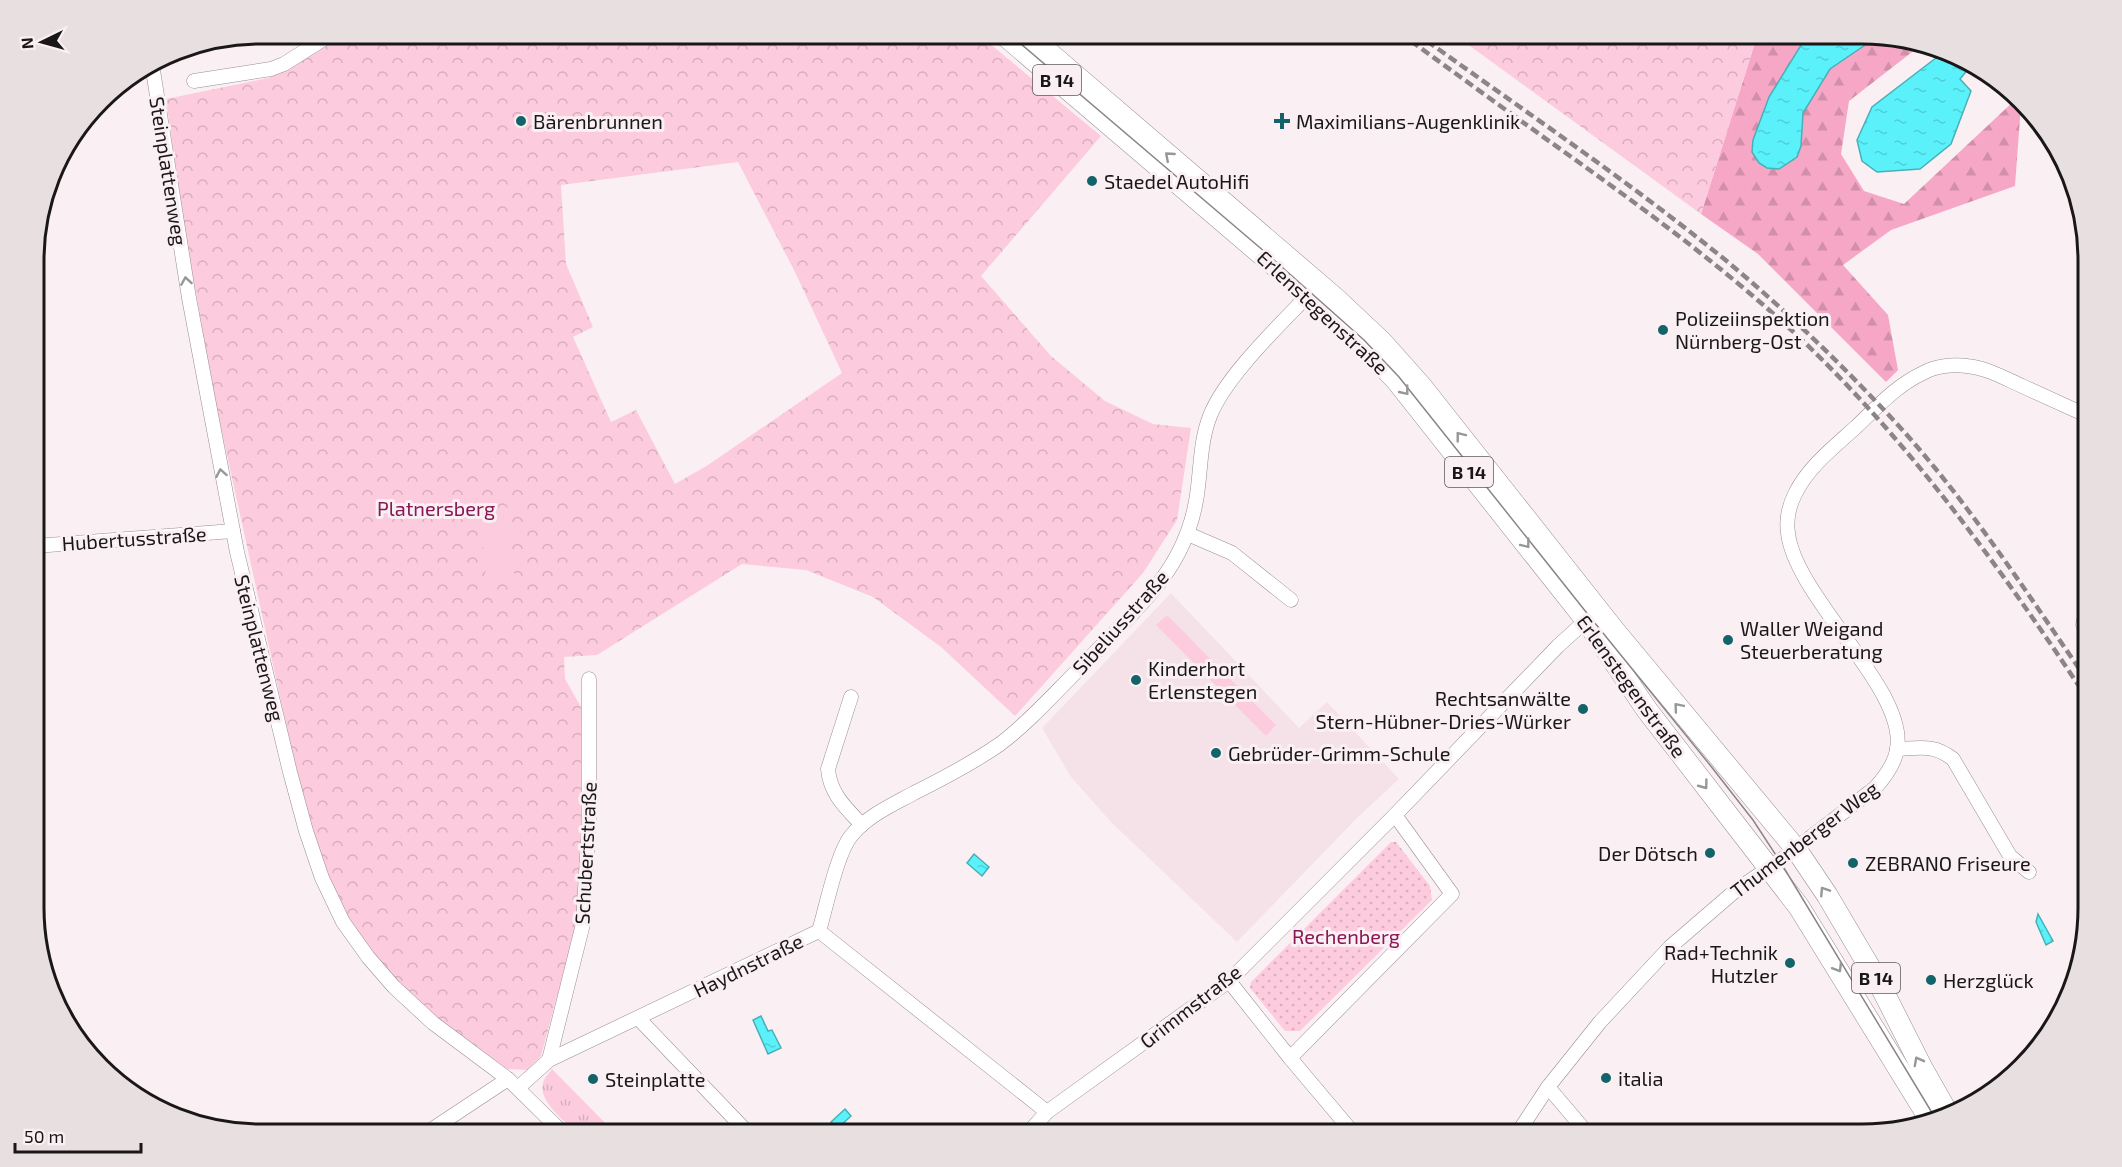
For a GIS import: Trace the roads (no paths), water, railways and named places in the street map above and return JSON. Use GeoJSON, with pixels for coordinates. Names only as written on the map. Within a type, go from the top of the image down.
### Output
{"type":"FeatureCollection","features":[{"type":"Feature","properties":{"kind":"main road","name":"Erlenstegenstraße"},"geometry":{"type":"LineString","coordinates":[[1015,44],[1314,289],[1360,320],[1411,375],[1592,615],[1796,849]]}},
{"type":"Feature","properties":{"kind":"main road","name":"Erlenstegenstraße"},"geometry":{"type":"LineString","coordinates":[[1038,44],[1314,289]]}},
{"type":"Feature","properties":{"kind":"main road","name":"Erlenstegenstraße"},"geometry":{"type":"LineString","coordinates":[[1592,615],[1667,736],[1749,844],[1770,867]]}},
{"type":"Feature","properties":{"kind":"main road","name":"B 14"},"geometry":{"type":"LineString","coordinates":[[1796,849],[1827,895],[1880,983],[1917,1060],[1944,1107]]}},
{"type":"Feature","properties":{"kind":"main road","name":"B 14"},"geometry":{"type":"LineString","coordinates":[[1770,867],[1818,935],[1926,1114]]}},
{"type":"Feature","properties":{"kind":"street"},"geometry":{"type":"LineString","coordinates":[[194,81],[271,69],[284,64],[316,44]]}},
{"type":"Feature","properties":{"kind":"street","name":"Steinplattenweg"},"geometry":{"type":"LineString","coordinates":[[153,71],[189,298],[233,531],[306,831],[321,878],[343,922],[368,957],[394,987],[433,1023],[513,1083],[554,1124]]}},
{"type":"Feature","properties":{"kind":"street","name":"Sibeliusstraße"},"geometry":{"type":"LineString","coordinates":[[819,931],[843,850],[850,837],[862,825],[890,806],[975,761],[1023,724],[1152,592],[1166,574],[1188,534],[1198,489],[1202,445],[1211,414],[1219,398],[1239,371],[1314,289]]}},
{"type":"Feature","properties":{"kind":"street"},"geometry":{"type":"LineString","coordinates":[[2029,872],[2010,856],[1953,759],[1942,750],[1928,747],[1897,749],[1896,728],[1880,692],[1796,562],[1787,527],[1790,506],[1795,493],[1814,466],[1895,391],[1924,372],[1944,366],[1966,366],[1987,370],[2078,411]]}},
{"type":"Feature","properties":{"kind":"street","name":"Hubertusstraße"},"geometry":{"type":"LineString","coordinates":[[44,545],[233,531]]}},
{"type":"Feature","properties":{"kind":"street"},"geometry":{"type":"LineString","coordinates":[[1188,534],[1232,553],[1291,600]]}},
{"type":"Feature","properties":{"kind":"street","name":"Grimmstraße"},"geometry":{"type":"LineString","coordinates":[[1039,1124],[1047,1112],[1229,981],[1592,615]]}},
{"type":"Feature","properties":{"kind":"street","name":"Schubertstraße"},"geometry":{"type":"LineString","coordinates":[[549,1060],[583,924],[590,825],[589,679]]}},
{"type":"Feature","properties":{"kind":"street"},"geometry":{"type":"LineString","coordinates":[[851,696],[828,769],[829,782],[834,793],[862,825]]}},
{"type":"Feature","properties":{"kind":"street","name":"Thumenberger Weg"},"geometry":{"type":"LineString","coordinates":[[1524,1124],[1548,1087],[1600,1022],[1670,947],[1735,891],[1796,849],[1875,788],[1887,774],[1897,749]]}},
{"type":"Feature","properties":{"kind":"street"},"geometry":{"type":"LineString","coordinates":[[1290,1058],[1452,894],[1395,815]]}},
{"type":"Feature","properties":{"kind":"street","name":"Haydnstraße"},"geometry":{"type":"LineString","coordinates":[[442,1124],[549,1060],[819,931],[1047,1112]]}},
{"type":"Feature","properties":{"kind":"street"},"geometry":{"type":"LineString","coordinates":[[1229,981],[1346,1124]]}},
{"type":"Feature","properties":{"kind":"street"},"geometry":{"type":"LineString","coordinates":[[638,1018],[739,1124]]}},
{"type":"Feature","properties":{"kind":"street"},"geometry":{"type":"LineString","coordinates":[[1548,1087],[1579,1124]]}},
{"type":"Feature","properties":{"kind":"water"},"geometry":{"type":"Polygon","coordinates":[[[1802,44],[1867,44],[1830,69],[1803,113],[1801,146],[1797,157],[1779,169],[1767,168],[1759,163],[1752,152],[1753,140],[1769,97],[1802,44]]]}},
{"type":"Feature","properties":{"kind":"water"},"geometry":{"type":"Polygon","coordinates":[[[1937,57],[1967,70],[1960,79],[1971,91],[1951,144],[1920,169],[1877,172],[1862,161],[1857,140],[1872,107],[1937,57]]]}},
{"type":"Feature","properties":{"kind":"water"},"geometry":{"type":"Polygon","coordinates":[[[974,854],[989,867],[982,876],[967,863],[974,854]]]}},
{"type":"Feature","properties":{"kind":"water"},"geometry":{"type":"Polygon","coordinates":[[[2038,914],[2053,941],[2046,945],[2036,922],[2038,914]]]}},
{"type":"Feature","properties":{"kind":"water"},"geometry":{"type":"Polygon","coordinates":[[[761,1016],[768,1031],[772,1030],[781,1048],[768,1054],[753,1020],[761,1016]]]}},
{"type":"Feature","properties":{"kind":"water"},"geometry":{"type":"Polygon","coordinates":[[[845,1109],[851,1116],[842,1124],[831,1122],[845,1109]]]}},
{"type":"Feature","properties":{"kind":"tram line"},"geometry":{"type":"LineString","coordinates":[[1021,44],[1265,252],[1364,340],[1399,377],[1753,820],[1932,1112]]}},
{"type":"Feature","properties":{"kind":"railway"},"geometry":{"type":"LineString","coordinates":[[1415,44],[1664,225],[1721,269],[1802,340],[1882,423],[1919,467],[1990,558],[2078,685]]}},
{"type":"Feature","properties":{"kind":"railway"},"geometry":{"type":"LineString","coordinates":[[1431,44],[1614,174],[1691,233],[1749,280],[1828,353],[1884,410],[1940,474],[1992,542],[2078,667]]}},
{"type":"Feature","properties":{"kind":"place","name":"Bärenbrunnen"},"geometry":{"type":"Point","coordinates":[521,121]}},
{"type":"Feature","properties":{"kind":"place","name":"Maximilians-Augenklinik"},"geometry":{"type":"Point","coordinates":[1282,121]}},
{"type":"Feature","properties":{"kind":"place","name":"Staedel AutoHifi"},"geometry":{"type":"Point","coordinates":[1092,181]}},
{"type":"Feature","properties":{"kind":"place","name":"Polizeiinspektion Nürnberg-Ost"},"geometry":{"type":"Point","coordinates":[1663,330]}},
{"type":"Feature","properties":{"kind":"place","name":"Waller Weigand Steuerberatung"},"geometry":{"type":"Point","coordinates":[1728,640]}},
{"type":"Feature","properties":{"kind":"place","name":"Kinderhort Erlenstegen"},"geometry":{"type":"Point","coordinates":[1136,680]}},
{"type":"Feature","properties":{"kind":"place","name":"Rechtsanwälte Stern-Hübner-Dries-Würker"},"geometry":{"type":"Point","coordinates":[1583,709]}},
{"type":"Feature","properties":{"kind":"place","name":"Gebrüder-Grimm-Schule"},"geometry":{"type":"Point","coordinates":[1216,753]}},
{"type":"Feature","properties":{"kind":"place","name":"Der Dötsch"},"geometry":{"type":"Point","coordinates":[1710,853]}},
{"type":"Feature","properties":{"kind":"place","name":"ZEBRANO Friseure"},"geometry":{"type":"Point","coordinates":[1853,863]}},
{"type":"Feature","properties":{"kind":"place","name":"Rad+Technik Hutzler"},"geometry":{"type":"Point","coordinates":[1790,963]}},
{"type":"Feature","properties":{"kind":"place","name":"Herzglück"},"geometry":{"type":"Point","coordinates":[1931,980]}},
{"type":"Feature","properties":{"kind":"place","name":"italia"},"geometry":{"type":"Point","coordinates":[1606,1078]}},
{"type":"Feature","properties":{"kind":"place","name":"Steinplatte"},"geometry":{"type":"Point","coordinates":[593,1079]}},
{"type":"Feature","properties":{"kind":"park label","name":"Platnersberg"},"geometry":{"type":"Point","coordinates":[436,508]}},
{"type":"Feature","properties":{"kind":"park label","name":"Rechenberg"},"geometry":{"type":"Point","coordinates":[1346,936]}}]}
